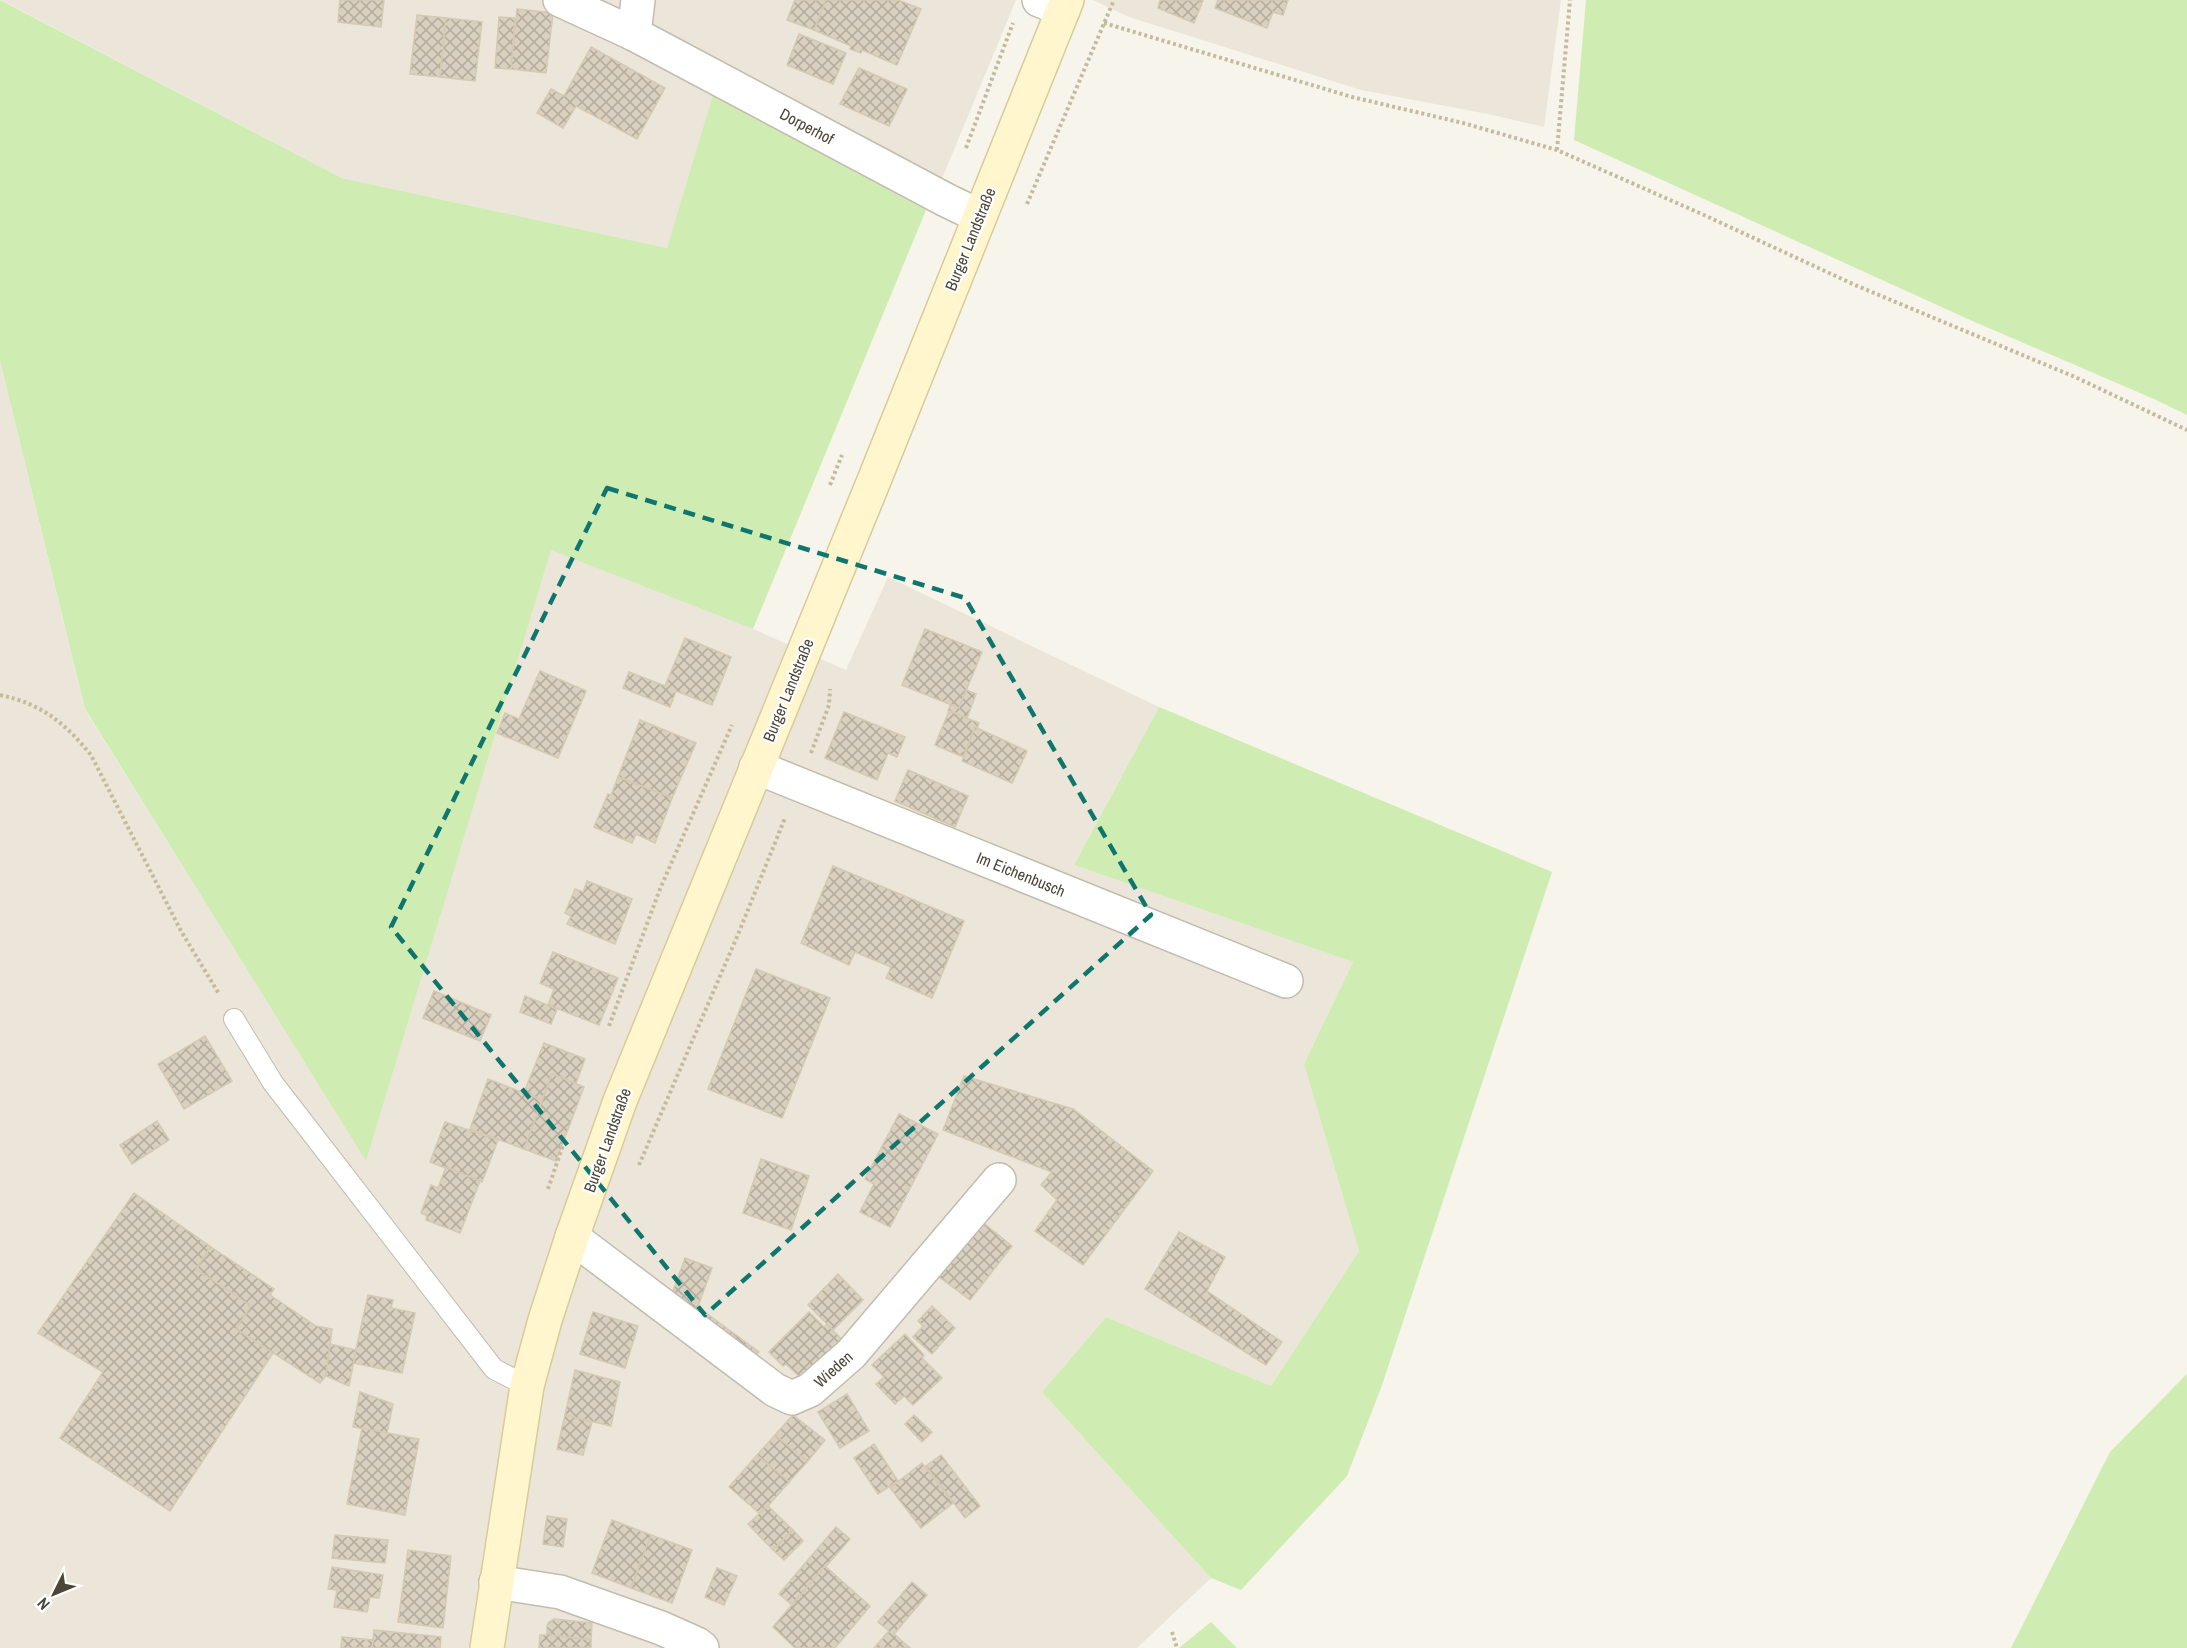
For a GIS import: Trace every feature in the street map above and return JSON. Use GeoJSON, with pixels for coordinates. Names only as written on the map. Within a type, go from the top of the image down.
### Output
{"type":"FeatureCollection","features":[{"type":"Feature","properties":{"kind":"main road","name":"Burger Landstraße"},"geometry":{"type":"LineString","coordinates":[[487,1648],[527,1386],[548,1309],[572,1237],[620,1101],[979,216],[1056,3]]}},
{"type":"Feature","properties":{"kind":"street","name":"Dorperhof"},"geometry":{"type":"LineString","coordinates":[[560,0],[634,34],[935,195],[979,216]]}},
{"type":"Feature","properties":{"kind":"street"},"geometry":{"type":"LineString","coordinates":[[634,34],[638,0]]}},
{"type":"Feature","properties":{"kind":"street","name":"Im Eichenbusch"},"geometry":{"type":"LineString","coordinates":[[756,767],[1286,981]]}},
{"type":"Feature","properties":{"kind":"street","name":"Wieden"},"geometry":{"type":"LineString","coordinates":[[572,1237],[748,1371],[775,1390],[792,1398],[810,1390],[851,1354],[999,1180]]}},
{"type":"Feature","properties":{"kind":"street"},"geometry":{"type":"LineString","coordinates":[[496,1582],[560,1592],[662,1628],[702,1648]]}},
{"type":"Feature","properties":{"kind":"lane"},"geometry":{"type":"LineString","coordinates":[[234,1019],[273,1083],[494,1369],[527,1386]]}},
{"type":"Feature","properties":{"kind":"path"},"geometry":{"type":"LineString","coordinates":[[1557,150],[1570,0]]}},
{"type":"Feature","properties":{"kind":"path"},"geometry":{"type":"LineString","coordinates":[[1056,3],[1352,97],[1463,123],[1557,150],[1704,214],[1855,285],[2075,377],[2187,430]]}},
{"type":"Feature","properties":{"kind":"path"},"geometry":{"type":"LineString","coordinates":[[0,695],[34,706],[54,717],[73,732],[91,755],[181,932],[234,1019]]}},
{"type":"Feature","properties":{"kind":"path"},"geometry":{"type":"LineString","coordinates":[[1172,1632],[1177,1648]]}},
{"type":"Feature","properties":{"kind":"highlighted area"},"geometry":{"type":"Polygon","coordinates":[[[607,488],[965,598],[1151,915],[705,1315],[391,927],[607,488]]]}},
{"type":"Feature","properties":{"kind":"shaded area"},"geometry":{"type":"Polygon","coordinates":[[[1,0],[1016,0],[941,181],[725,62],[667,248],[342,178],[1,0]]]}},
{"type":"Feature","properties":{"kind":"shaded area"},"geometry":{"type":"Polygon","coordinates":[[[1093,0],[1561,0],[1544,127],[1361,90],[1129,17],[1093,0]]]}},
{"type":"Feature","properties":{"kind":"shaded area"},"geometry":{"type":"Polygon","coordinates":[[[0,361],[85,710],[366,1160],[551,549],[753,629],[846,670],[888,577],[1159,707],[1074,865],[1353,962],[1304,1064],[1359,1251],[1271,1386],[1106,1317],[1042,1392],[1211,1578],[1137,1648],[0,1648],[0,361]]]}},
{"type":"Feature","properties":{"kind":"green space"},"geometry":{"type":"Polygon","coordinates":[[[0,0],[342,178],[667,248],[713,95],[926,210],[753,629],[551,550],[366,1161],[85,709],[0,361],[0,0]]]}},
{"type":"Feature","properties":{"kind":"green space"},"geometry":{"type":"Polygon","coordinates":[[[1586,0],[2187,0],[2187,415],[1968,319],[1574,140],[1586,0]]]}},
{"type":"Feature","properties":{"kind":"green space"},"geometry":{"type":"Polygon","coordinates":[[[1159,707],[1552,872],[1381,1388],[1347,1476],[1241,1590],[1211,1578],[1042,1392],[1106,1317],[1271,1386],[1359,1251],[1304,1064],[1353,962],[1074,865],[1159,707]]]}},
{"type":"Feature","properties":{"kind":"green space"},"geometry":{"type":"Polygon","coordinates":[[[2187,1374],[2187,1648],[2011,1648],[2110,1452],[2187,1374]]]}},
{"type":"Feature","properties":{"kind":"green space"},"geometry":{"type":"Polygon","coordinates":[[[1211,1622],[1237,1648],[1179,1648],[1211,1622]]]}},
{"type":"Feature","properties":{"kind":"building"},"geometry":{"type":"Polygon","coordinates":[[[340,0],[384,0],[381,27],[338,22],[340,0]]]}},
{"type":"Feature","properties":{"kind":"building"},"geometry":{"type":"Polygon","coordinates":[[[795,0],[826,0],[814,30],[787,20],[795,0]]]}},
{"type":"Feature","properties":{"kind":"building"},"geometry":{"type":"Polygon","coordinates":[[[826,0],[898,0],[921,9],[897,65],[862,50],[861,53],[850,49],[851,46],[814,30],[826,0]]]}},
{"type":"Feature","properties":{"kind":"building"},"geometry":{"type":"Polygon","coordinates":[[[1160,0],[1203,0],[1194,23],[1158,8],[1160,0]]]}},
{"type":"Feature","properties":{"kind":"building"},"geometry":{"type":"Polygon","coordinates":[[[1218,0],[1288,0],[1283,15],[1273,12],[1267,28],[1215,8],[1218,0]]]}},
{"type":"Feature","properties":{"kind":"building"},"geometry":{"type":"Polygon","coordinates":[[[517,9],[553,13],[546,73],[511,69],[517,9]]]}},
{"type":"Feature","properties":{"kind":"building"},"geometry":{"type":"Polygon","coordinates":[[[417,15],[446,18],[440,77],[410,74],[417,15]]]}},
{"type":"Feature","properties":{"kind":"building"},"geometry":{"type":"Polygon","coordinates":[[[499,17],[515,18],[511,69],[495,68],[499,17]]]}},
{"type":"Feature","properties":{"kind":"building"},"geometry":{"type":"Polygon","coordinates":[[[446,18],[482,22],[475,81],[440,77],[446,18]]]}},
{"type":"Feature","properties":{"kind":"building"},"geometry":{"type":"Polygon","coordinates":[[[799,34],[846,53],[833,84],[787,65],[799,34]]]}},
{"type":"Feature","properties":{"kind":"building"},"geometry":{"type":"Polygon","coordinates":[[[591,47],[665,88],[637,139],[576,106],[563,128],[537,113],[551,89],[564,96],[591,47]]]}},
{"type":"Feature","properties":{"kind":"building"},"geometry":{"type":"Polygon","coordinates":[[[859,68],[907,89],[889,126],[840,104],[859,68]]]}},
{"type":"Feature","properties":{"kind":"building"},"geometry":{"type":"Polygon","coordinates":[[[925,629],[982,652],[959,708],[902,685],[925,629]]]}},
{"type":"Feature","properties":{"kind":"building"},"geometry":{"type":"Polygon","coordinates":[[[685,638],[731,657],[712,705],[676,691],[670,707],[623,688],[629,672],[665,686],[685,638]]]}},
{"type":"Feature","properties":{"kind":"building"},"geometry":{"type":"Polygon","coordinates":[[[540,671],[586,691],[558,758],[497,733],[505,713],[519,719],[540,671]]]}},
{"type":"Feature","properties":{"kind":"building"},"geometry":{"type":"Polygon","coordinates":[[[966,690],[976,694],[967,718],[948,710],[951,704],[959,708],[966,690]]]}},
{"type":"Feature","properties":{"kind":"building"},"geometry":{"type":"Polygon","coordinates":[[[949,711],[979,723],[977,729],[975,727],[963,757],[935,745],[949,711]]]}},
{"type":"Feature","properties":{"kind":"building"},"geometry":{"type":"Polygon","coordinates":[[[844,712],[905,737],[897,757],[888,753],[877,780],[825,758],[844,712]]]}},
{"type":"Feature","properties":{"kind":"building"},"geometry":{"type":"Polygon","coordinates":[[[640,720],[696,743],[672,798],[618,777],[640,720]]]}},
{"type":"Feature","properties":{"kind":"building"},"geometry":{"type":"Polygon","coordinates":[[[975,727],[1027,751],[1012,783],[962,761],[975,727]]]}},
{"type":"Feature","properties":{"kind":"building"},"geometry":{"type":"Polygon","coordinates":[[[908,770],[968,796],[955,827],[895,801],[908,770]]]}},
{"type":"Feature","properties":{"kind":"building"},"geometry":{"type":"Polygon","coordinates":[[[618,777],[672,798],[655,843],[636,834],[632,843],[594,827],[618,777]]]}},
{"type":"Feature","properties":{"kind":"building"},"geometry":{"type":"Polygon","coordinates":[[[833,866],[964,921],[932,998],[886,978],[891,967],[855,952],[849,965],[801,943],[833,866]]]}},
{"type":"Feature","properties":{"kind":"building"},"geometry":{"type":"Polygon","coordinates":[[[587,881],[632,899],[615,944],[567,924],[571,916],[565,913],[575,889],[583,892],[587,881]]]}},
{"type":"Feature","properties":{"kind":"building"},"geometry":{"type":"Polygon","coordinates":[[[553,952],[618,978],[599,1025],[548,1005],[554,989],[540,983],[553,952]]]}},
{"type":"Feature","properties":{"kind":"building"},"geometry":{"type":"Polygon","coordinates":[[[756,969],[830,998],[782,1118],[708,1089],[756,969]]]}},
{"type":"Feature","properties":{"kind":"building"},"geometry":{"type":"Polygon","coordinates":[[[434,991],[491,1015],[480,1041],[423,1018],[434,991]]]}},
{"type":"Feature","properties":{"kind":"building"},"geometry":{"type":"Polygon","coordinates":[[[525,996],[557,1009],[551,1024],[520,1012],[525,996]]]}},
{"type":"Feature","properties":{"kind":"building"},"geometry":{"type":"Polygon","coordinates":[[[205,1036],[232,1081],[184,1109],[158,1064],[205,1036]]]}},
{"type":"Feature","properties":{"kind":"building"},"geometry":{"type":"Polygon","coordinates":[[[544,1043],[585,1059],[576,1083],[552,1074],[542,1100],[528,1094],[525,1090],[544,1043]]]}},
{"type":"Feature","properties":{"kind":"building"},"geometry":{"type":"Polygon","coordinates":[[[552,1074],[584,1087],[556,1161],[524,1149],[552,1074]]]}},
{"type":"Feature","properties":{"kind":"building"},"geometry":{"type":"Polygon","coordinates":[[[964,1076],[1073,1109],[1153,1171],[1083,1265],[1035,1231],[1057,1200],[1041,1185],[1052,1172],[943,1130],[964,1076]]]}},
{"type":"Feature","properties":{"kind":"building"},"geometry":{"type":"Polygon","coordinates":[[[488,1079],[542,1100],[524,1149],[470,1129],[488,1079]]]}},
{"type":"Feature","properties":{"kind":"building"},"geometry":{"type":"Polygon","coordinates":[[[899,1114],[938,1134],[890,1227],[860,1212],[874,1184],[865,1179],[899,1114]]]}},
{"type":"Feature","properties":{"kind":"building"},"geometry":{"type":"Polygon","coordinates":[[[157,1121],[169,1140],[132,1164],[120,1145],[157,1121]]]}},
{"type":"Feature","properties":{"kind":"building"},"geometry":{"type":"Polygon","coordinates":[[[445,1122],[498,1140],[482,1182],[430,1162],[445,1122]]]}},
{"type":"Feature","properties":{"kind":"building"},"geometry":{"type":"Polygon","coordinates":[[[761,1159],[809,1176],[791,1230],[743,1213],[761,1159]]]}},
{"type":"Feature","properties":{"kind":"building"},"geometry":{"type":"Polygon","coordinates":[[[446,1167],[480,1181],[460,1233],[426,1220],[427,1216],[421,1213],[431,1185],[438,1188],[446,1167]]]}},
{"type":"Feature","properties":{"kind":"building"},"geometry":{"type":"Polygon","coordinates":[[[134,1193],[211,1247],[196,1269],[251,1306],[236,1329],[273,1353],[170,1511],[60,1438],[103,1372],[38,1333],[134,1193]]]}},
{"type":"Feature","properties":{"kind":"building"},"geometry":{"type":"Polygon","coordinates":[[[981,1221],[1012,1246],[970,1300],[938,1276],[981,1221]]]}},
{"type":"Feature","properties":{"kind":"building"},"geometry":{"type":"Polygon","coordinates":[[[1179,1232],[1225,1257],[1207,1291],[1282,1342],[1266,1365],[1145,1289],[1179,1232]]]}},
{"type":"Feature","properties":{"kind":"building"},"geometry":{"type":"Polygon","coordinates":[[[211,1247],[274,1289],[270,1295],[316,1326],[332,1329],[326,1376],[320,1383],[236,1329],[251,1306],[196,1269],[211,1247]]]}},
{"type":"Feature","properties":{"kind":"building"},"geometry":{"type":"Polygon","coordinates":[[[685,1258],[712,1268],[697,1309],[670,1299],[685,1258]]]}},
{"type":"Feature","properties":{"kind":"building"},"geometry":{"type":"Polygon","coordinates":[[[838,1274],[863,1300],[833,1330],[808,1305],[838,1274]]]}},
{"type":"Feature","properties":{"kind":"building"},"geometry":{"type":"Polygon","coordinates":[[[368,1295],[393,1300],[391,1308],[415,1313],[402,1373],[353,1363],[368,1295]]]}},
{"type":"Feature","properties":{"kind":"building"},"geometry":{"type":"Polygon","coordinates":[[[932,1306],[955,1328],[932,1354],[913,1337],[923,1326],[918,1321],[932,1306]]]}},
{"type":"Feature","properties":{"kind":"building"},"geometry":{"type":"Polygon","coordinates":[[[702,1310],[759,1352],[744,1363],[697,1328],[702,1310]]]}},
{"type":"Feature","properties":{"kind":"building"},"geometry":{"type":"Polygon","coordinates":[[[593,1312],[638,1326],[625,1368],[580,1354],[593,1312]]]}},
{"type":"Feature","properties":{"kind":"building"},"geometry":{"type":"Polygon","coordinates":[[[809,1312],[824,1327],[827,1324],[844,1342],[805,1382],[769,1352],[809,1312]]]}},
{"type":"Feature","properties":{"kind":"building"},"geometry":{"type":"Polygon","coordinates":[[[905,1334],[924,1355],[922,1358],[942,1378],[913,1405],[904,1396],[895,1404],[876,1384],[884,1377],[872,1365],[905,1334]]]}},
{"type":"Feature","properties":{"kind":"building"},"geometry":{"type":"Polygon","coordinates":[[[330,1344],[356,1350],[349,1386],[326,1376],[330,1344]]]}},
{"type":"Feature","properties":{"kind":"building"},"geometry":{"type":"Polygon","coordinates":[[[575,1370],[620,1382],[611,1426],[565,1415],[575,1370]]]}},
{"type":"Feature","properties":{"kind":"building"},"geometry":{"type":"Polygon","coordinates":[[[360,1392],[393,1404],[387,1433],[353,1427],[360,1392]]]}},
{"type":"Feature","properties":{"kind":"building"},"geometry":{"type":"Polygon","coordinates":[[[847,1394],[869,1431],[840,1448],[818,1412],[847,1394]]]}},
{"type":"Feature","properties":{"kind":"building"},"geometry":{"type":"Polygon","coordinates":[[[565,1415],[592,1422],[583,1455],[557,1449],[565,1415]]]}},
{"type":"Feature","properties":{"kind":"building"},"geometry":{"type":"Polygon","coordinates":[[[793,1415],[825,1440],[807,1462],[775,1435],[793,1415]]]}},
{"type":"Feature","properties":{"kind":"building"},"geometry":{"type":"Polygon","coordinates":[[[914,1415],[932,1432],[922,1442],[905,1424],[914,1415]]]}},
{"type":"Feature","properties":{"kind":"building"},"geometry":{"type":"Polygon","coordinates":[[[362,1428],[419,1439],[405,1515],[347,1504],[362,1428]]]}},
{"type":"Feature","properties":{"kind":"building"},"geometry":{"type":"Polygon","coordinates":[[[775,1435],[807,1462],[789,1482],[757,1455],[775,1435]]]}},
{"type":"Feature","properties":{"kind":"building"},"geometry":{"type":"Polygon","coordinates":[[[874,1444],[898,1481],[878,1494],[854,1458],[874,1444]]]}},
{"type":"Feature","properties":{"kind":"building"},"geometry":{"type":"Polygon","coordinates":[[[757,1455],[789,1482],[759,1513],[729,1487],[757,1455]]]}},
{"type":"Feature","properties":{"kind":"building"},"geometry":{"type":"Polygon","coordinates":[[[941,1455],[980,1506],[965,1518],[926,1466],[941,1455]]]}},
{"type":"Feature","properties":{"kind":"building"},"geometry":{"type":"Polygon","coordinates":[[[922,1463],[953,1503],[921,1528],[890,1488],[922,1463]]]}},
{"type":"Feature","properties":{"kind":"building"},"geometry":{"type":"Polygon","coordinates":[[[768,1506],[793,1530],[773,1550],[748,1524],[768,1506]]]}},
{"type":"Feature","properties":{"kind":"building"},"geometry":{"type":"Polygon","coordinates":[[[547,1516],[567,1519],[563,1547],[543,1544],[547,1516]]]}},
{"type":"Feature","properties":{"kind":"building"},"geometry":{"type":"Polygon","coordinates":[[[612,1520],[651,1535],[631,1588],[592,1573],[612,1520]]]}},
{"type":"Feature","properties":{"kind":"building"},"geometry":{"type":"Polygon","coordinates":[[[836,1527],[850,1539],[792,1605],[779,1594],[836,1527]]]}},
{"type":"Feature","properties":{"kind":"building"},"geometry":{"type":"Polygon","coordinates":[[[793,1530],[803,1541],[784,1560],[773,1550],[793,1530]]]}},
{"type":"Feature","properties":{"kind":"building"},"geometry":{"type":"Polygon","coordinates":[[[335,1535],[388,1540],[385,1563],[332,1558],[335,1535]]]}},
{"type":"Feature","properties":{"kind":"building"},"geometry":{"type":"Polygon","coordinates":[[[651,1535],[692,1550],[672,1603],[631,1588],[651,1535]]]}},
{"type":"Feature","properties":{"kind":"building"},"geometry":{"type":"Polygon","coordinates":[[[408,1550],[451,1556],[443,1628],[398,1622],[408,1550]]]}},
{"type":"Feature","properties":{"kind":"building"},"geometry":{"type":"Polygon","coordinates":[[[825,1566],[870,1606],[835,1648],[795,1648],[773,1627],[825,1566]]]}},
{"type":"Feature","properties":{"kind":"building"},"geometry":{"type":"Polygon","coordinates":[[[332,1567],[383,1575],[379,1598],[370,1597],[367,1612],[334,1607],[337,1590],[328,1589],[332,1567]]]}},
{"type":"Feature","properties":{"kind":"building"},"geometry":{"type":"Polygon","coordinates":[[[717,1568],[737,1576],[724,1605],[705,1597],[717,1568]]]}},
{"type":"Feature","properties":{"kind":"building"},"geometry":{"type":"Polygon","coordinates":[[[912,1582],[927,1595],[894,1634],[910,1648],[874,1648],[889,1631],[878,1622],[912,1582]]]}},
{"type":"Feature","properties":{"kind":"building"},"geometry":{"type":"Polygon","coordinates":[[[554,1619],[592,1623],[591,1640],[550,1635],[547,1632],[547,1626],[554,1619]]]}},
{"type":"Feature","properties":{"kind":"building"},"geometry":{"type":"Polygon","coordinates":[[[374,1630],[441,1637],[440,1648],[372,1648],[374,1630]]]}},
{"type":"Feature","properties":{"kind":"building"},"geometry":{"type":"Polygon","coordinates":[[[547,1632],[550,1635],[591,1640],[591,1648],[539,1648],[540,1635],[547,1635],[547,1632]]]}},
{"type":"Feature","properties":{"kind":"building"},"geometry":{"type":"Polygon","coordinates":[[[342,1637],[373,1640],[372,1648],[341,1648],[342,1637]]]}}]}
